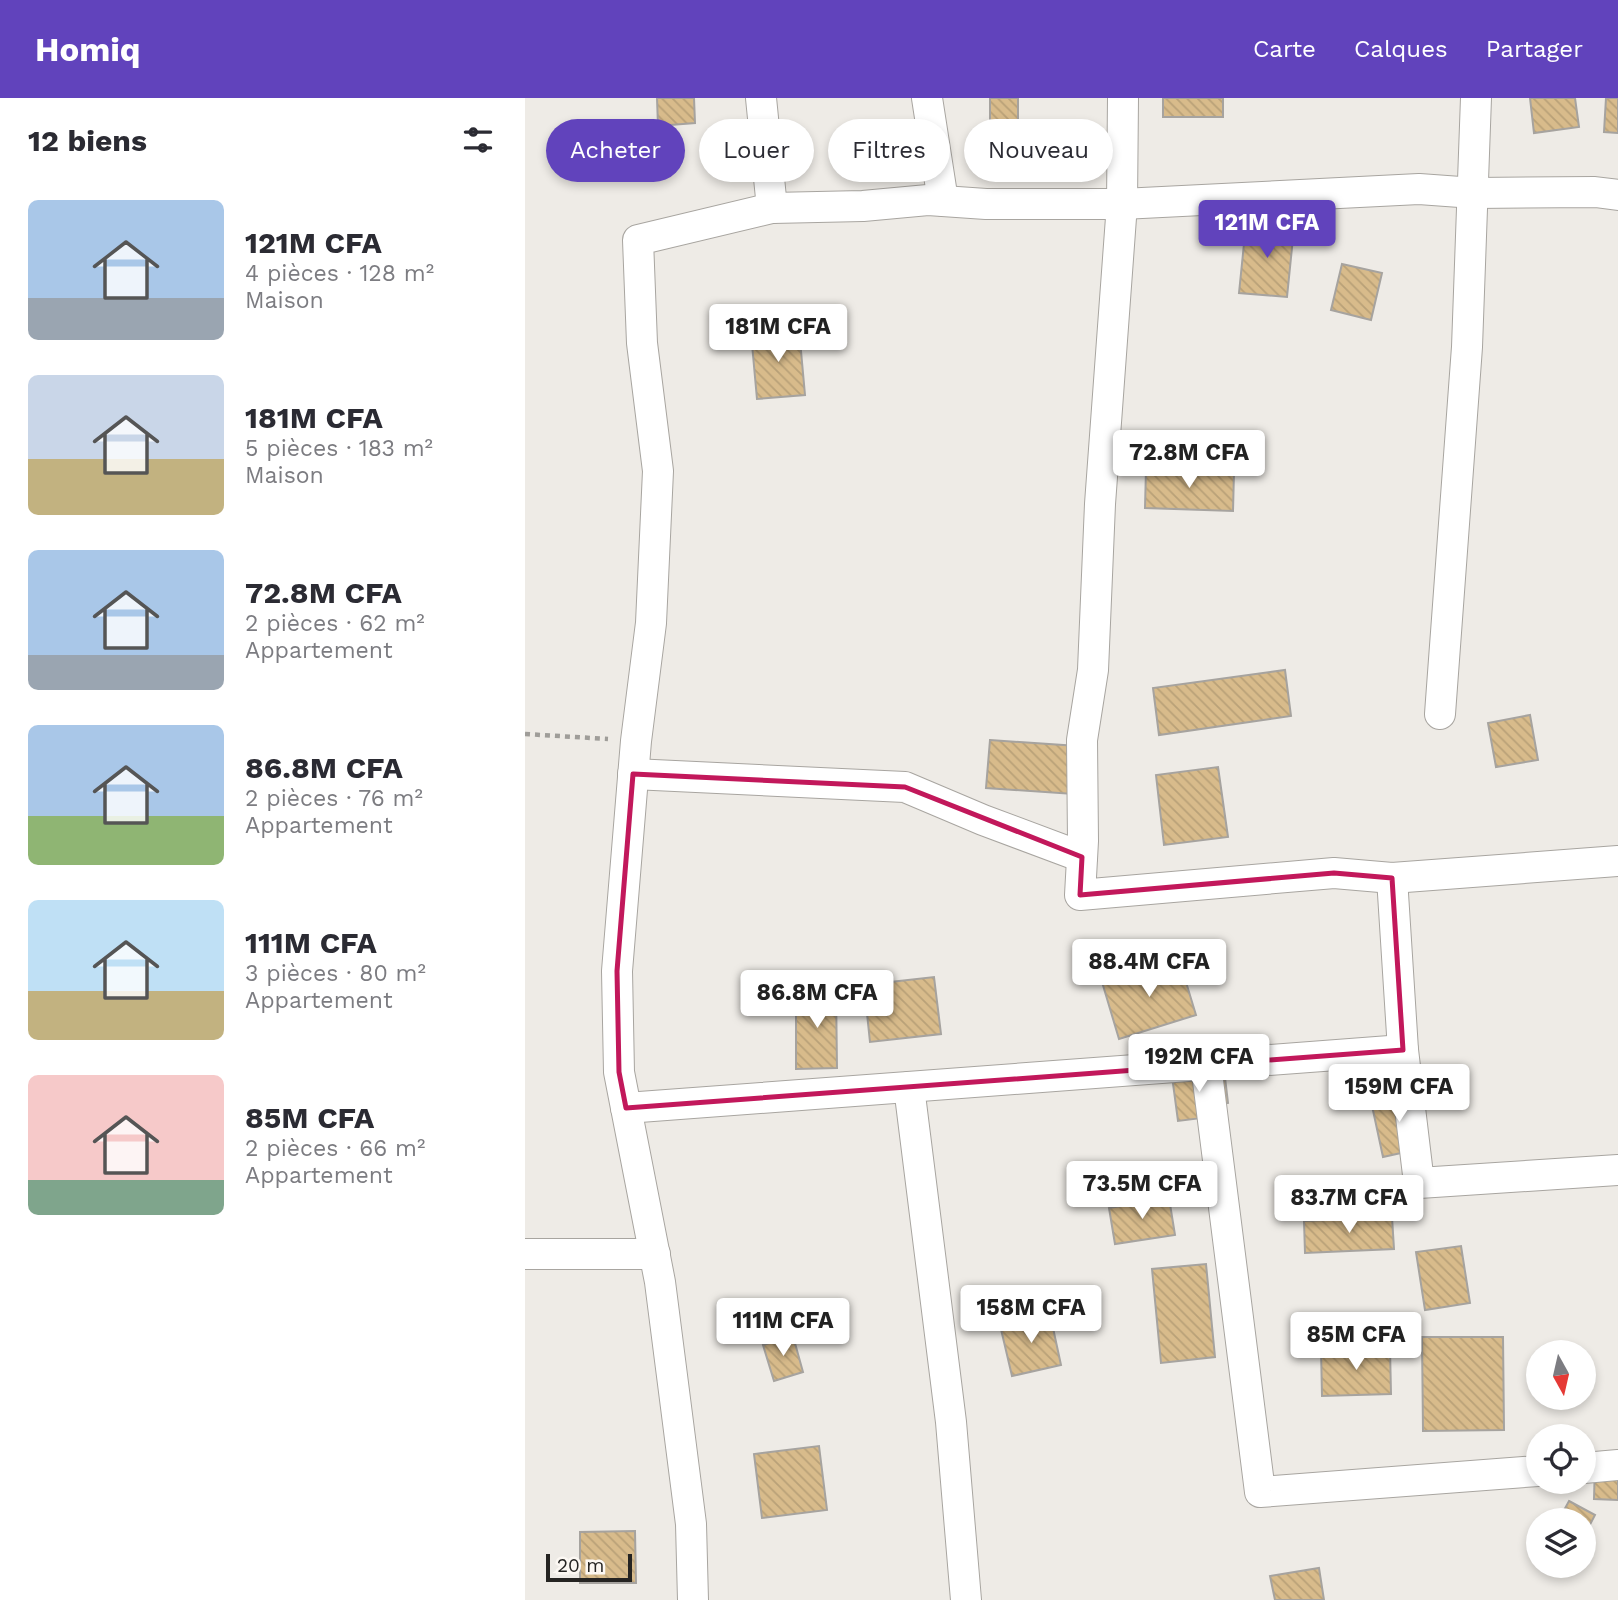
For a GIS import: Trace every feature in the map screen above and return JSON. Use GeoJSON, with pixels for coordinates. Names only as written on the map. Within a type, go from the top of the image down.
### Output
{"type":"FeatureCollection","features":[{"type":"Feature","properties":{"kind":"street"},"geometry":{"type":"LineString","coordinates":[[761,98],[772,208]]}},
{"type":"Feature","properties":{"kind":"street"},"geometry":{"type":"LineString","coordinates":[[927,98],[943,201]]}},
{"type":"Feature","properties":{"kind":"street"},"geometry":{"type":"LineString","coordinates":[[1123,98],[1122,204],[1100,504],[1093,670],[1082,740],[1080,895],[1334,873],[1392,878],[1618,861]]}},
{"type":"Feature","properties":{"kind":"street"},"geometry":{"type":"LineString","coordinates":[[1440,714],[1467,347],[1476,98]]}},
{"type":"Feature","properties":{"kind":"street"},"geometry":{"type":"LineString","coordinates":[[693,1600],[691,1524],[655,1254],[619,1072],[617,971],[636,741],[651,623],[658,471],[642,343],[638,240],[772,208],[863,206],[928,200],[986,204],[1122,204],[1419,189],[1474,193],[1595,192],[1618,195]]}},
{"type":"Feature","properties":{"kind":"street"},"geometry":{"type":"LineString","coordinates":[[633,774],[905,787],[1082,857]]}},
{"type":"Feature","properties":{"kind":"street"},"geometry":{"type":"LineString","coordinates":[[1392,878],[1403,1050],[1419,1183],[1618,1170]]}},
{"type":"Feature","properties":{"kind":"street"},"geometry":{"type":"LineString","coordinates":[[626,1108],[1403,1050]]}},
{"type":"Feature","properties":{"kind":"street"},"geometry":{"type":"LineString","coordinates":[[1206,1065],[1260,1492],[1526,1472]]}},
{"type":"Feature","properties":{"kind":"street"},"geometry":{"type":"LineString","coordinates":[[909,1087],[951,1422],[966,1600]]}},
{"type":"Feature","properties":{"kind":"street"},"geometry":{"type":"LineString","coordinates":[[525,1254],[655,1254]]}},
{"type":"Feature","properties":{"kind":"street"},"geometry":{"type":"LineString","coordinates":[[1596,1467],[1618,1465]]}},
{"type":"Feature","properties":{"kind":"path"},"geometry":{"type":"LineString","coordinates":[[525,734],[636,741]]}},
{"type":"Feature","properties":{"kind":"highlighted area"},"geometry":{"type":"Polygon","coordinates":[[[633,774],[905,787],[1082,857],[1080,895],[1334,873],[1392,878],[1403,1050],[626,1108],[619,1072],[617,971],[633,774]]]}},
{"type":"Feature","properties":{"kind":"building"},"geometry":{"type":"Polygon","coordinates":[[[657,98],[694,98],[695,123],[685,124],[685,119],[658,119],[657,98]]]}},
{"type":"Feature","properties":{"kind":"building"},"geometry":{"type":"Polygon","coordinates":[[[990,98],[1018,98],[1018,119],[990,119],[990,98]]]}},
{"type":"Feature","properties":{"kind":"building"},"geometry":{"type":"Polygon","coordinates":[[[1163,98],[1223,98],[1223,117],[1163,117],[1163,98]]]}},
{"type":"Feature","properties":{"kind":"building"},"geometry":{"type":"Polygon","coordinates":[[[1530,98],[1575,98],[1579,127],[1534,133],[1530,98]]]}},
{"type":"Feature","properties":{"kind":"building"},"geometry":{"type":"Polygon","coordinates":[[[1606,98],[1618,98],[1618,133],[1604,132],[1606,98]]]}},
{"type":"Feature","properties":{"kind":"building"},"geometry":{"type":"Polygon","coordinates":[[[1246,224],[1294,228],[1287,297],[1239,293],[1246,224]]]}},
{"type":"Feature","properties":{"kind":"building"},"geometry":{"type":"Polygon","coordinates":[[[1342,264],[1382,273],[1371,320],[1331,310],[1342,264]]]}},
{"type":"Feature","properties":{"kind":"building"},"geometry":{"type":"Polygon","coordinates":[[[799,329],[805,395],[757,399],[751,333],[799,329]]]}},
{"type":"Feature","properties":{"kind":"building"},"geometry":{"type":"Polygon","coordinates":[[[1146,469],[1234,472],[1233,511],[1145,508],[1146,469]]]}},
{"type":"Feature","properties":{"kind":"building"},"geometry":{"type":"Polygon","coordinates":[[[1285,670],[1291,716],[1159,735],[1153,688],[1285,670]]]}},
{"type":"Feature","properties":{"kind":"building"},"geometry":{"type":"Polygon","coordinates":[[[1530,715],[1538,760],[1496,767],[1488,723],[1530,715]]]}},
{"type":"Feature","properties":{"kind":"building"},"geometry":{"type":"Polygon","coordinates":[[[990,740],[1092,747],[1088,795],[986,788],[990,740]]]}},
{"type":"Feature","properties":{"kind":"building"},"geometry":{"type":"Polygon","coordinates":[[[1218,767],[1228,837],[1164,845],[1156,775],[1218,767]]]}},
{"type":"Feature","properties":{"kind":"building"},"geometry":{"type":"Polygon","coordinates":[[[1179,959],[1196,1015],[1119,1039],[1102,982],[1179,959]]]}},
{"type":"Feature","properties":{"kind":"building"},"geometry":{"type":"Polygon","coordinates":[[[934,977],[941,1034],[870,1042],[864,985],[934,977]]]}},
{"type":"Feature","properties":{"kind":"building"},"geometry":{"type":"Polygon","coordinates":[[[836,988],[837,1068],[796,1069],[796,995],[836,988]]]}},
{"type":"Feature","properties":{"kind":"building"},"geometry":{"type":"Polygon","coordinates":[[[1224,1069],[1228,1103],[1208,1106],[1210,1117],[1178,1121],[1172,1076],[1224,1069]]]}},
{"type":"Feature","properties":{"kind":"building"},"geometry":{"type":"Polygon","coordinates":[[[1416,1092],[1428,1147],[1383,1157],[1371,1101],[1416,1092]]]}},
{"type":"Feature","properties":{"kind":"building"},"geometry":{"type":"Polygon","coordinates":[[[1169,1198],[1175,1235],[1115,1244],[1109,1208],[1169,1198]]]}},
{"type":"Feature","properties":{"kind":"building"},"geometry":{"type":"Polygon","coordinates":[[[1392,1217],[1394,1249],[1305,1253],[1304,1221],[1392,1217]]]}},
{"type":"Feature","properties":{"kind":"building"},"geometry":{"type":"Polygon","coordinates":[[[1461,1246],[1470,1303],[1425,1310],[1416,1252],[1461,1246]]]}},
{"type":"Feature","properties":{"kind":"building"},"geometry":{"type":"Polygon","coordinates":[[[1206,1264],[1215,1357],[1161,1363],[1152,1269],[1206,1264]]]}},
{"type":"Feature","properties":{"kind":"building"},"geometry":{"type":"Polygon","coordinates":[[[1050,1314],[1061,1365],[1012,1376],[1000,1325],[1050,1314]]]}},
{"type":"Feature","properties":{"kind":"building"},"geometry":{"type":"Polygon","coordinates":[[[793,1336],[803,1372],[774,1381],[763,1345],[793,1336]]]}},
{"type":"Feature","properties":{"kind":"building"},"geometry":{"type":"Polygon","coordinates":[[[1422,1337],[1503,1337],[1504,1430],[1423,1431],[1422,1337]]]}},
{"type":"Feature","properties":{"kind":"building"},"geometry":{"type":"Polygon","coordinates":[[[1390,1348],[1391,1394],[1322,1396],[1321,1349],[1390,1348]]]}},
{"type":"Feature","properties":{"kind":"building"},"geometry":{"type":"Polygon","coordinates":[[[819,1446],[827,1510],[762,1518],[754,1454],[819,1446]]]}},
{"type":"Feature","properties":{"kind":"building"},"geometry":{"type":"Polygon","coordinates":[[[1596,1463],[1618,1463],[1618,1500],[1594,1499],[1596,1463]]]}},
{"type":"Feature","properties":{"kind":"building"},"geometry":{"type":"Polygon","coordinates":[[[1569,1501],[1582,1508],[1565,1508],[1569,1501]]]}},
{"type":"Feature","properties":{"kind":"building"},"geometry":{"type":"Polygon","coordinates":[[[635,1531],[636,1583],[580,1583],[580,1532],[635,1531]]]}},
{"type":"Feature","properties":{"kind":"building"},"geometry":{"type":"Polygon","coordinates":[[[1319,1568],[1324,1600],[1275,1600],[1270,1576],[1319,1568]]]}}]}
